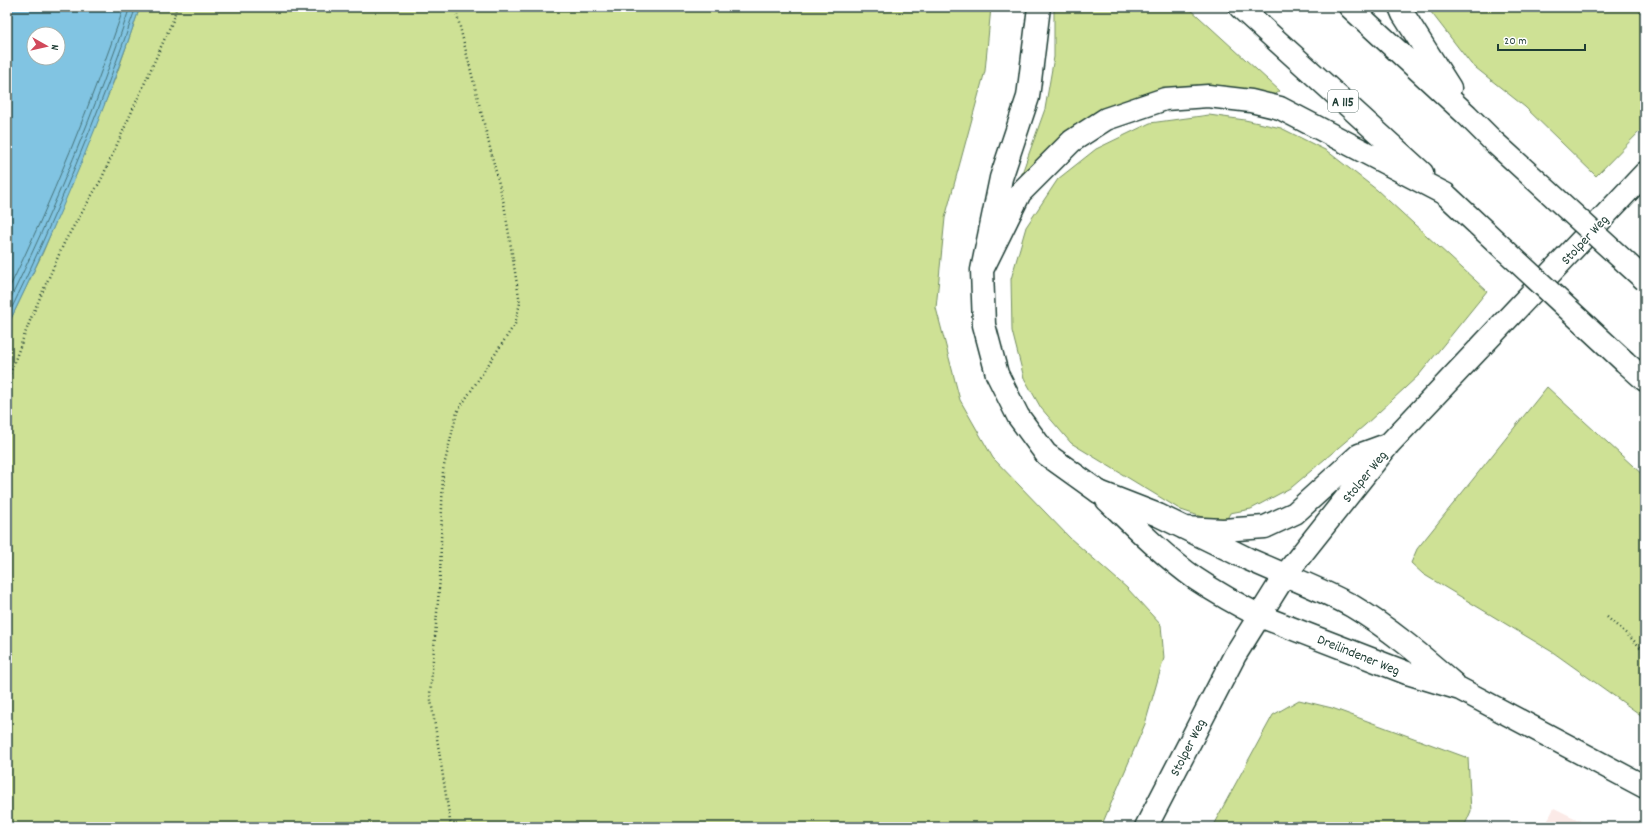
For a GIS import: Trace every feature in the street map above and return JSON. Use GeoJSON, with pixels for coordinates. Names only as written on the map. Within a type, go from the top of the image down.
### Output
{"type":"FeatureCollection","features":[{"type":"Feature","properties":{"kind":"main road"},"geometry":{"type":"LineString","coordinates":[[1039,7],[1028,97],[1000,178],[982,270],[984,325],[997,374],[1018,416],[1046,454],[1098,492]]}},
{"type":"Feature","properties":{"kind":"main road","name":"A 115"},"geometry":{"type":"LineString","coordinates":[[1240,7],[1445,194],[1645,380]]}},
{"type":"Feature","properties":{"kind":"main road"},"geometry":{"type":"LineString","coordinates":[[1350,7],[1493,141],[1645,280]]}},
{"type":"Feature","properties":{"kind":"main road"},"geometry":{"type":"LineString","coordinates":[[1400,7],[1467,115]]}},
{"type":"Feature","properties":{"kind":"main road"},"geometry":{"type":"LineString","coordinates":[[982,270],[1020,193],[1072,141],[1106,119],[1165,99],[1208,96],[1251,101],[1280,108],[1445,194]]}},
{"type":"Feature","properties":{"kind":"main road","name":"Stolper Weg"},"geometry":{"type":"LineString","coordinates":[[1146,827],[1235,655],[1285,575],[1390,444],[1645,173]]}},
{"type":"Feature","properties":{"kind":"main road"},"geometry":{"type":"LineString","coordinates":[[1184,528],[1223,530],[1265,527],[1295,513],[1359,455],[1390,444]]}},
{"type":"Feature","properties":{"kind":"main road","name":"Dreilindener Weg"},"geometry":{"type":"LineString","coordinates":[[1098,492],[1158,515],[1248,559],[1317,589],[1352,607],[1420,653],[1460,689]]}},
{"type":"Feature","properties":{"kind":"main road","name":"Dreilindener Weg"},"geometry":{"type":"LineString","coordinates":[[1098,492],[1195,578],[1226,598],[1260,616],[1407,674],[1460,689],[1645,787]]}},
{"type":"Feature","properties":{"kind":"path"},"geometry":{"type":"LineString","coordinates":[[7,381],[31,318],[65,241],[101,180],[174,18],[176,7]]}},
{"type":"Feature","properties":{"kind":"path"},"geometry":{"type":"LineString","coordinates":[[451,827],[430,694],[440,578],[443,470],[457,412],[515,324],[520,303],[504,204],[455,7]]}},
{"type":"Feature","properties":{"kind":"path"},"geometry":{"type":"LineString","coordinates":[[1607,617],[1645,652]]}},
{"type":"Feature","properties":{"kind":"shaded area"},"geometry":{"type":"Polygon","coordinates":[[[1554,808],[1593,827],[1544,827],[1554,808]]]}},
{"type":"Feature","properties":{"kind":"green space"},"geometry":{"type":"Polygon","coordinates":[[[140,7],[991,7],[985,71],[945,218],[936,308],[960,400],[993,458],[1070,538],[1127,588],[1161,625],[1164,658],[1145,724],[1101,827],[7,827],[7,327],[43,252],[116,76],[140,7]]]}},
{"type":"Feature","properties":{"kind":"green space"},"geometry":{"type":"Polygon","coordinates":[[[1054,7],[1188,7],[1280,91],[1273,96],[1130,100],[1017,187],[1045,109],[1054,57],[1054,7]]]}},
{"type":"Feature","properties":{"kind":"green space"},"geometry":{"type":"Polygon","coordinates":[[[1427,7],[1645,7],[1645,126],[1596,176],[1525,107],[1471,64],[1427,7]]]}},
{"type":"Feature","properties":{"kind":"green space"},"geometry":{"type":"Polygon","coordinates":[[[1209,115],[1245,120],[1281,128],[1327,151],[1377,190],[1487,291],[1419,375],[1365,425],[1292,487],[1251,509],[1230,513],[1227,519],[1205,518],[1181,510],[1071,443],[1041,408],[1024,378],[1012,331],[1011,279],[1026,227],[1058,179],[1096,149],[1150,123],[1209,115]]]}},
{"type":"Feature","properties":{"kind":"green space"},"geometry":{"type":"Polygon","coordinates":[[[1547,387],[1645,477],[1645,718],[1554,653],[1423,574],[1411,563],[1417,549],[1547,387]]]}},
{"type":"Feature","properties":{"kind":"green space"},"geometry":{"type":"Polygon","coordinates":[[[1299,700],[1332,708],[1468,758],[1471,811],[1464,827],[1212,827],[1273,715],[1299,700]]]}},
{"type":"Feature","properties":{"kind":"water"},"geometry":{"type":"Polygon","coordinates":[[[7,7],[140,7],[111,88],[79,169],[7,327],[7,7]]]}}]}
